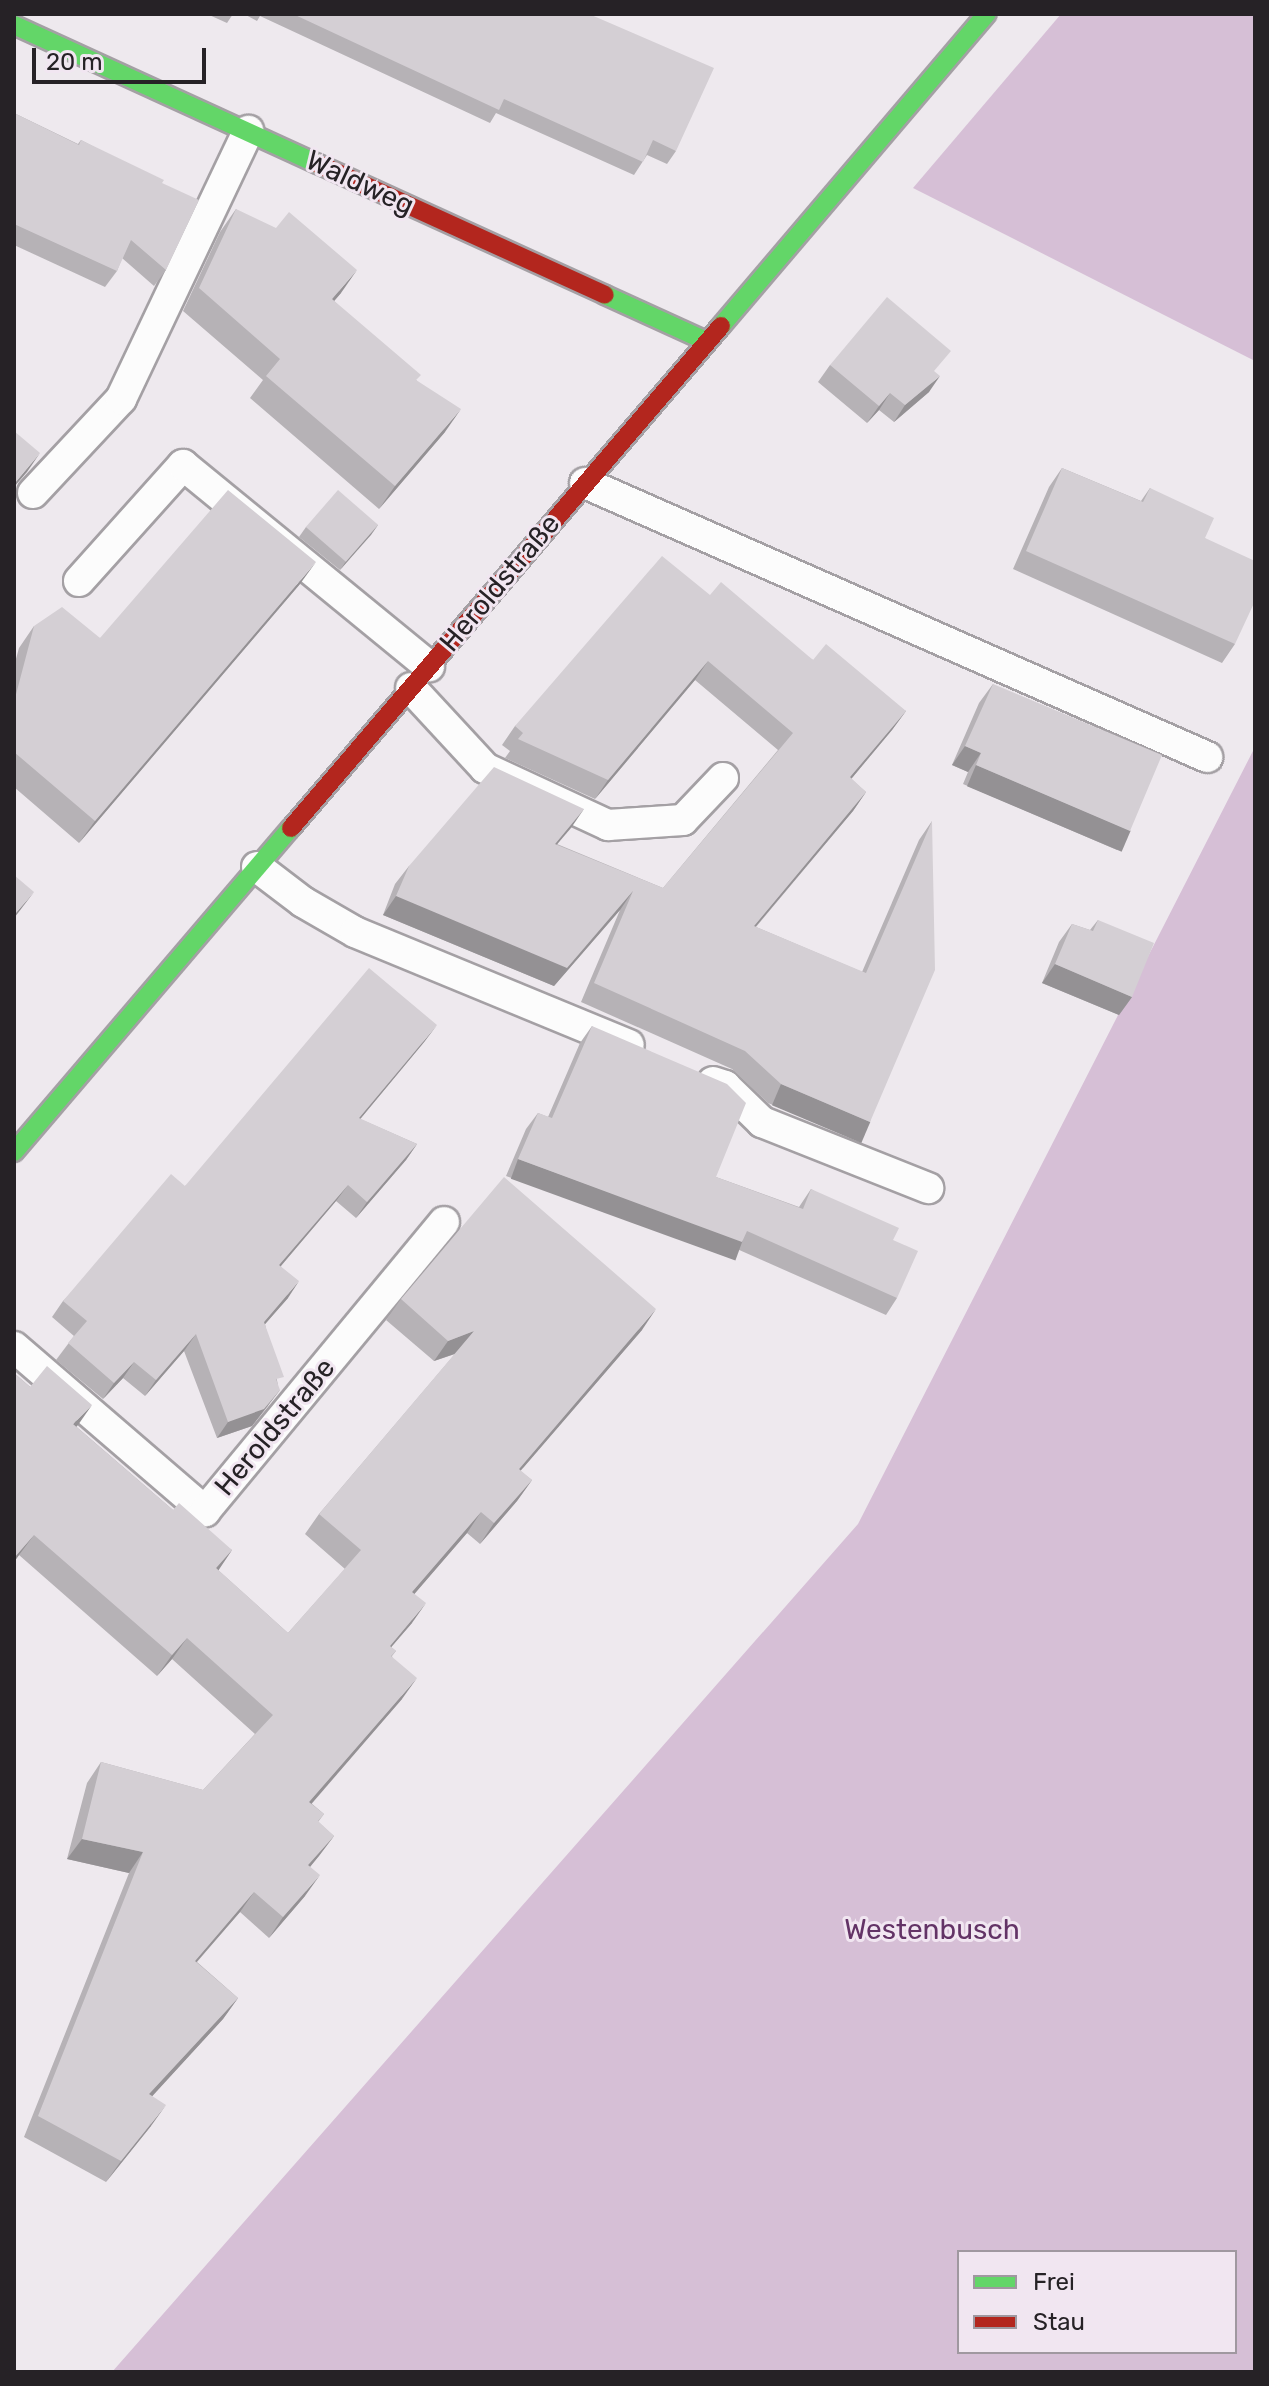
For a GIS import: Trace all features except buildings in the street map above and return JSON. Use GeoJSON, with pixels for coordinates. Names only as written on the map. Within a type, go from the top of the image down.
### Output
{"type":"FeatureCollection","features":[{"type":"Feature","properties":{"kind":"main road","name":"Heroldstraße"},"geometry":{"type":"LineString","coordinates":[[15,1148],[987,14]]}},
{"type":"Feature","properties":{"kind":"main road","name":"Waldweg"},"geometry":{"type":"LineString","coordinates":[[14,25],[706,341]]}},
{"type":"Feature","properties":{"kind":"lane"},"geometry":{"type":"LineString","coordinates":[[33,493],[121,399],[248,131]]}},
{"type":"Feature","properties":{"kind":"lane"},"geometry":{"type":"LineString","coordinates":[[79,581],[183,465],[420,677],[485,768],[608,825],[683,820],[723,778]]}},
{"type":"Feature","properties":{"kind":"lane"},"geometry":{"type":"LineString","coordinates":[[585,483],[1207,757]]}},
{"type":"Feature","properties":{"kind":"lane"},"geometry":{"type":"LineString","coordinates":[[257,867],[303,902],[355,932],[654,1056]]}},
{"type":"Feature","properties":{"kind":"lane"},"geometry":{"type":"LineString","coordinates":[[682,1068],[725,1086],[762,1122],[928,1188]]}},
{"type":"Feature","properties":{"kind":"lane","name":"Heroldstraße"},"geometry":{"type":"LineString","coordinates":[[14,1347],[205,1511],[444,1222]]}},
{"type":"Feature","properties":{"kind":"green space"},"geometry":{"type":"Polygon","coordinates":[[[1061,14],[1255,14],[1255,361],[913,188],[1061,14]]]}},
{"type":"Feature","properties":{"kind":"green space","name":"Westenbusch"},"geometry":{"type":"Polygon","coordinates":[[[1255,747],[1255,2372],[112,2372],[858,1524],[1255,747]]]}},
{"type":"Feature","properties":{"kind":"traffic: fast"},"geometry":{"type":"LineString","coordinates":[[721,326],[987,14]]}},
{"type":"Feature","properties":{"kind":"traffic: fast"},"geometry":{"type":"LineString","coordinates":[[14,25],[318,164]]}},
{"type":"Feature","properties":{"kind":"traffic: fast"},"geometry":{"type":"LineString","coordinates":[[605,295],[706,341]]}},
{"type":"Feature","properties":{"kind":"traffic: fast"},"geometry":{"type":"LineString","coordinates":[[14,1152],[291,828]]}},
{"type":"Feature","properties":{"kind":"traffic: jam"},"geometry":{"type":"LineString","coordinates":[[318,164],[605,295]]}},
{"type":"Feature","properties":{"kind":"traffic: jam"},"geometry":{"type":"LineString","coordinates":[[291,828],[721,326]]}}]}
